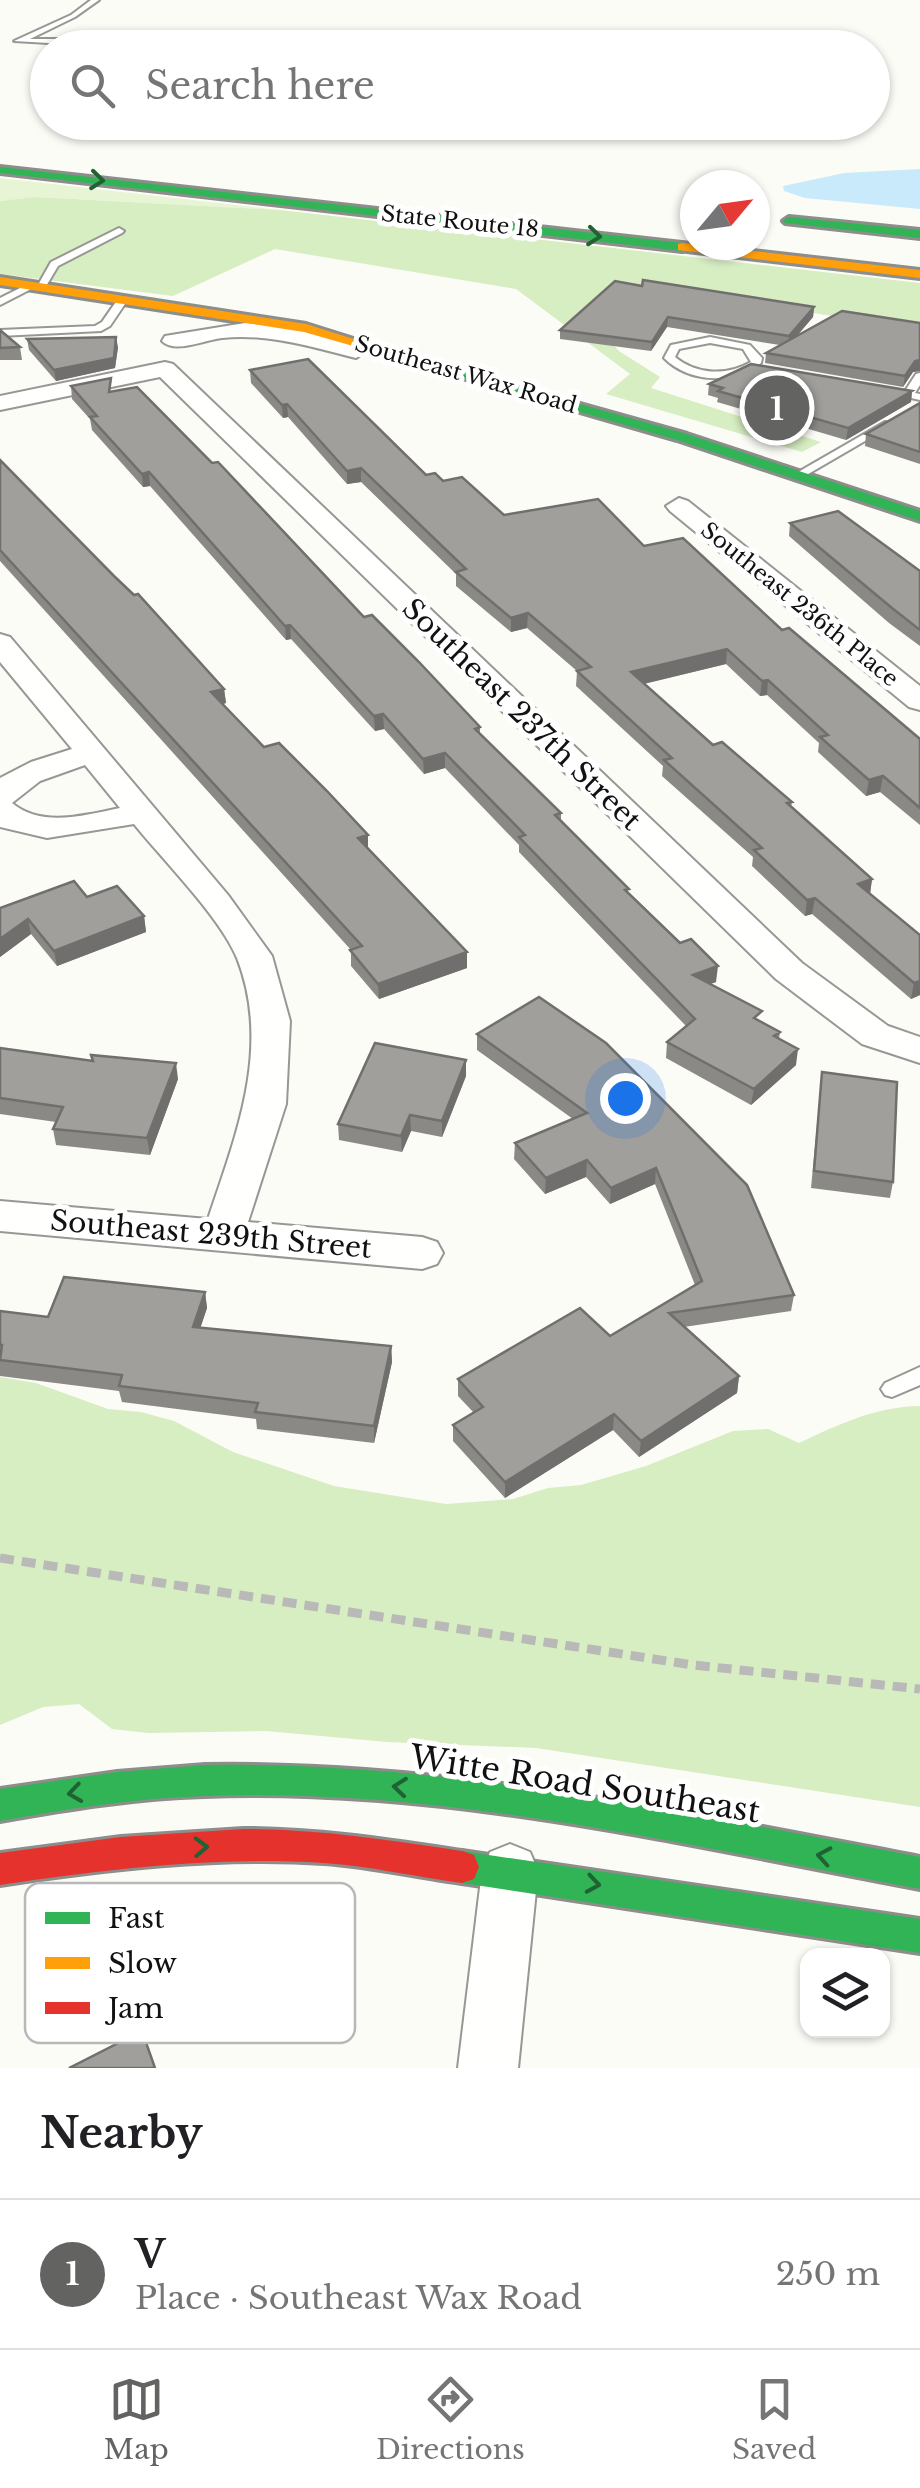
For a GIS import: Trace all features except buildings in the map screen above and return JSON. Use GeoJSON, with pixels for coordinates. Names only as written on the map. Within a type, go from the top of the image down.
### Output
{"type":"FeatureCollection","features":[{"type":"Feature","properties":{"kind":"main road","name":"State Route 18"},"geometry":{"type":"LineString","coordinates":[[0,170],[920,274]]}},
{"type":"Feature","properties":{"kind":"main road"},"geometry":{"type":"LineString","coordinates":[[920,234],[773,224],[920,246]]}},
{"type":"Feature","properties":{"kind":"main road","name":"Southeast Wax Road"},"geometry":{"type":"LineString","coordinates":[[0,280],[306,328],[799,475],[920,516]]}},
{"type":"Feature","properties":{"kind":"main road","name":"Witte Road Southeast"},"geometry":{"type":"LineString","coordinates":[[0,1806],[88,1792],[234,1780],[380,1786],[496,1798],[920,1873]]}},
{"type":"Feature","properties":{"kind":"main road"},"geometry":{"type":"LineString","coordinates":[[0,1869],[85,1855],[162,1849],[307,1846],[529,1864],[920,1936]]}},
{"type":"Feature","properties":{"kind":"main road"},"geometry":{"type":"LineString","coordinates":[[834,1881],[875,1865]]}},
{"type":"Feature","properties":{"kind":"street"},"geometry":{"type":"LineString","coordinates":[[169,355],[183,306]]}},
{"type":"Feature","properties":{"kind":"street"},"geometry":{"type":"LineString","coordinates":[[0,403],[169,355],[246,327],[271,329],[365,353],[411,357]]}},
{"type":"Feature","properties":{"kind":"street","name":"Southeast 237th Street"},"geometry":{"type":"LineString","coordinates":[[169,355],[789,971],[874,1035],[920,1050]]}},
{"type":"Feature","properties":{"kind":"street","name":"Southeast 236th Place"},"geometry":{"type":"LineString","coordinates":[[679,506],[920,701]]}},
{"type":"Feature","properties":{"kind":"street"},"geometry":{"type":"LineString","coordinates":[[0,643],[216,902],[254,956],[271,1020],[266,1104],[224,1233]]}},
{"type":"Feature","properties":{"kind":"street"},"geometry":{"type":"LineString","coordinates":[[0,797],[4,790],[30,775],[92,753]]}},
{"type":"Feature","properties":{"kind":"street"},"geometry":{"type":"LineString","coordinates":[[0,810],[16,824],[46,828],[142,813]]}},
{"type":"Feature","properties":{"kind":"street","name":"Southeast 239th Street"},"geometry":{"type":"LineString","coordinates":[[0,1216],[422,1253]]}},
{"type":"Feature","properties":{"kind":"street"},"geometry":{"type":"LineString","coordinates":[[488,2068],[529,1864]]}},
{"type":"Feature","properties":{"kind":"lane"},"geometry":{"type":"LineString","coordinates":[[42,30],[96,0]]}},
{"type":"Feature","properties":{"kind":"lane"},"geometry":{"type":"LineString","coordinates":[[30,36],[18,41],[30,41]]}},
{"type":"Feature","properties":{"kind":"lane"},"geometry":{"type":"LineString","coordinates":[[0,302],[38,286],[54,264],[118,231]]}},
{"type":"Feature","properties":{"kind":"lane"},"geometry":{"type":"LineString","coordinates":[[0,333],[97,328],[106,324],[124,298]]}},
{"type":"Feature","properties":{"kind":"lane"},"geometry":{"type":"LineString","coordinates":[[750,368],[756,363],[754,352],[724,341],[684,343],[670,352],[674,364],[696,372],[726,374],[750,368],[770,371]]}},
{"type":"Feature","properties":{"kind":"lane"},"geometry":{"type":"LineString","coordinates":[[905,412],[916,398],[920,376]]}},
{"type":"Feature","properties":{"kind":"lane"},"geometry":{"type":"LineString","coordinates":[[868,388],[916,398]]}},
{"type":"Feature","properties":{"kind":"lane"},"geometry":{"type":"LineString","coordinates":[[799,475],[890,422]]}},
{"type":"Feature","properties":{"kind":"lane"},"geometry":{"type":"LineString","coordinates":[[892,1389],[920,1375]]}},
{"type":"Feature","properties":{"kind":"path"},"geometry":{"type":"LineString","coordinates":[[0,1558],[693,1664],[920,1689]]}},
{"type":"Feature","properties":{"kind":"green space"},"geometry":{"type":"Polygon","coordinates":[[[0,178],[280,210],[36,197],[0,201],[0,178]]]}},
{"type":"Feature","properties":{"kind":"green space"},"geometry":{"type":"Polygon","coordinates":[[[35,197],[280,210],[680,256],[680,260],[718,260],[920,283],[920,330],[614,281],[586,314],[619,351],[660,377],[651,388],[821,442],[802,452],[606,394],[630,374],[516,289],[275,249],[173,296],[0,274],[0,201],[35,197]]]}},
{"type":"Feature","properties":{"kind":"green space"},"geometry":{"type":"Polygon","coordinates":[[[0,1377],[36,1383],[108,1409],[174,1421],[233,1452],[334,1486],[446,1504],[513,1499],[548,1488],[581,1485],[646,1466],[733,1431],[768,1429],[799,1443],[872,1413],[920,1406],[920,1807],[536,1748],[387,1742],[266,1731],[148,1733],[112,1729],[79,1704],[43,1707],[0,1725],[0,1377]]]}},
{"type":"Feature","properties":{"kind":"water"},"geometry":{"type":"Polygon","coordinates":[[[920,169],[920,209],[805,198],[784,191],[783,186],[844,173],[920,169]]]}},
{"type":"Feature","properties":{"kind":"traffic: fast"},"geometry":{"type":"LineString","coordinates":[[0,170],[680,247]]}},
{"type":"Feature","properties":{"kind":"traffic: fast"},"geometry":{"type":"LineString","coordinates":[[789,221],[920,234]]}},
{"type":"Feature","properties":{"kind":"traffic: fast"},"geometry":{"type":"LineString","coordinates":[[388,352],[682,437],[920,516]]}},
{"type":"Feature","properties":{"kind":"traffic: fast"},"geometry":{"type":"LineString","coordinates":[[0,1805],[175,1782],[321,1782],[407,1788],[579,1810],[920,1873]]}},
{"type":"Feature","properties":{"kind":"traffic: fast"},"geometry":{"type":"LineString","coordinates":[[462,1867],[920,1936]]}},
{"type":"Feature","properties":{"kind":"traffic: slow"},"geometry":{"type":"LineString","coordinates":[[770,257],[920,274]]}},
{"type":"Feature","properties":{"kind":"traffic: slow"},"geometry":{"type":"LineString","coordinates":[[0,281],[306,328],[388,352]]}},
{"type":"Feature","properties":{"kind":"traffic: jam"},"geometry":{"type":"LineString","coordinates":[[0,1869],[121,1853],[243,1846],[341,1848],[462,1867]]}},
{"type":"Feature","properties":{"kind":"place","name":"V"},"geometry":{"type":"Point","coordinates":[777,408]}}]}
